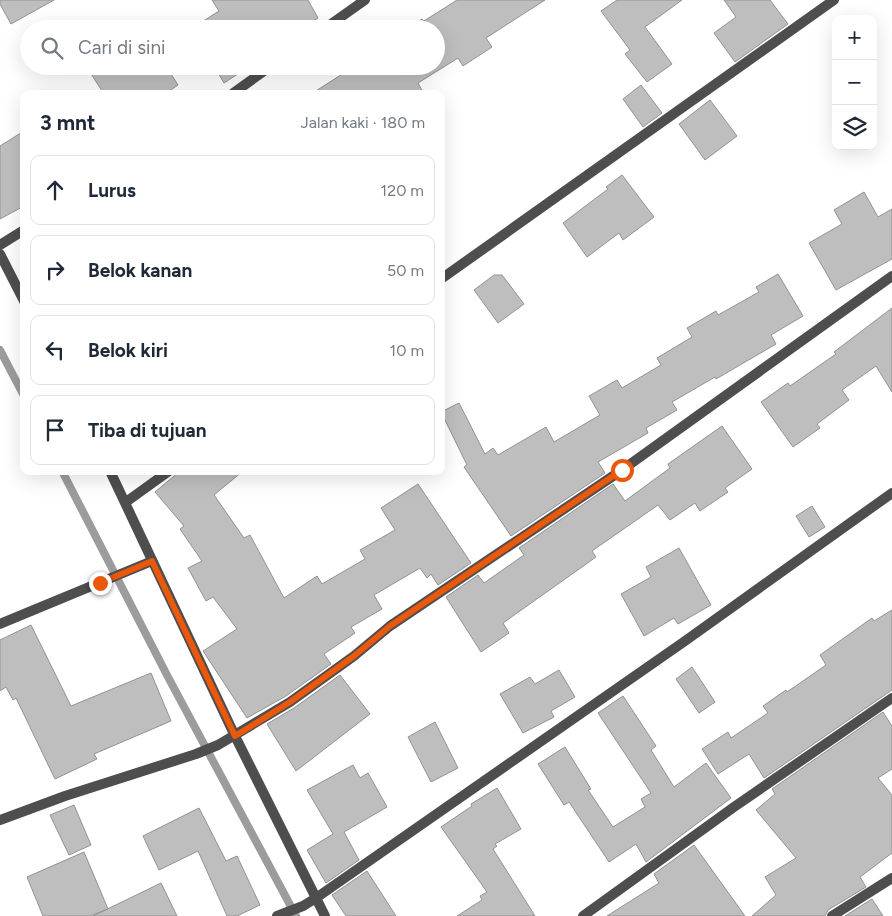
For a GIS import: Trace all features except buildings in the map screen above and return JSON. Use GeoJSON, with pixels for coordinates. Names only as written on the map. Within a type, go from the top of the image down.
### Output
{"type":"FeatureCollection","features":[{"type":"Feature","properties":{"kind":"street"},"geometry":{"type":"LineString","coordinates":[[337,20],[365,0]]}},
{"type":"Feature","properties":{"kind":"street"},"geometry":{"type":"LineString","coordinates":[[445,276],[834,0]]}},
{"type":"Feature","properties":{"kind":"street"},"geometry":{"type":"LineString","coordinates":[[238,90],[258,75]]}},
{"type":"Feature","properties":{"kind":"street"},"geometry":{"type":"LineString","coordinates":[[0,246],[20,233]]}},
{"type":"Feature","properties":{"kind":"street"},"geometry":{"type":"LineString","coordinates":[[0,254],[20,293]]}},
{"type":"Feature","properties":{"kind":"street"},"geometry":{"type":"LineString","coordinates":[[0,820],[65,796],[196,754],[235,736],[290,702],[319,682],[390,626],[622,470],[892,276]]}},
{"type":"Feature","properties":{"kind":"street"},"geometry":{"type":"LineString","coordinates":[[112,475],[235,736],[325,916]]}},
{"type":"Feature","properties":{"kind":"street"},"geometry":{"type":"LineString","coordinates":[[126,502],[163,475]]}},
{"type":"Feature","properties":{"kind":"street"},"geometry":{"type":"LineString","coordinates":[[280,915],[303,906],[316,898],[892,493]]}},
{"type":"Feature","properties":{"kind":"street"},"geometry":{"type":"LineString","coordinates":[[0,624],[152,561]]}},
{"type":"Feature","properties":{"kind":"street"},"geometry":{"type":"LineString","coordinates":[[583,916],[734,807],[892,698]]}},
{"type":"Feature","properties":{"kind":"street"},"geometry":{"type":"LineString","coordinates":[[832,916],[892,878]]}},
{"type":"Feature","properties":{"kind":"waterway"},"geometry":{"type":"LineString","coordinates":[[0,350],[20,388]]}},
{"type":"Feature","properties":{"kind":"waterway"},"geometry":{"type":"LineString","coordinates":[[64,475],[168,677],[296,916]]}},
{"type":"Feature","properties":{"kind":"route"},"geometry":{"type":"LineString","coordinates":[[100,583],[152,561],[235,736],[290,702],[354,656],[390,626],[622,470]]}}]}
